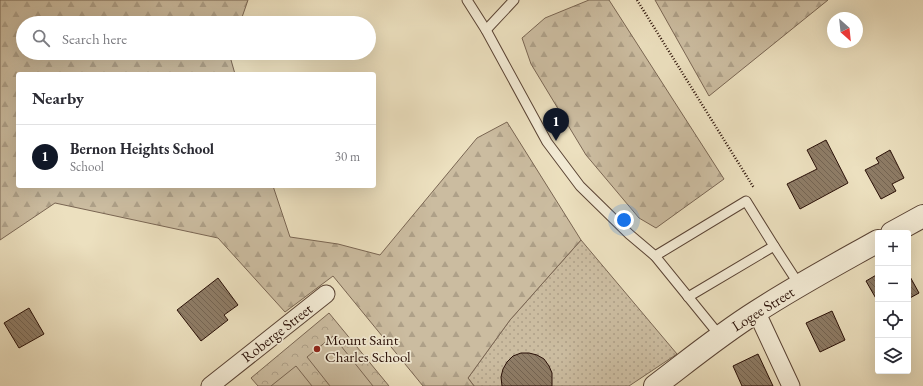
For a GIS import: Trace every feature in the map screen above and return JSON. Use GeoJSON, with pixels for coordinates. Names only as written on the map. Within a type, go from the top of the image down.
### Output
{"type":"FeatureCollection","features":[{"type":"Feature","properties":{"kind":"street"},"geometry":{"type":"LineString","coordinates":[[897,230],[923,216]]}},
{"type":"Feature","properties":{"kind":"street","name":"Logee Street"},"geometry":{"type":"LineString","coordinates":[[655,386],[720,336],[756,311],[875,243]]}},
{"type":"Feature","properties":{"kind":"street","name":"Roberge Street"},"geometry":{"type":"LineString","coordinates":[[210,386],[326,294]]}},
{"type":"Feature","properties":{"kind":"street"},"geometry":{"type":"LineString","coordinates":[[756,311],[791,386]]}},
{"type":"Feature","properties":{"kind":"lane"},"geometry":{"type":"LineString","coordinates":[[467,0],[486,30],[547,142],[580,186],[629,234],[655,256],[720,336]]}},
{"type":"Feature","properties":{"kind":"lane"},"geometry":{"type":"LineString","coordinates":[[486,30],[514,0]]}},
{"type":"Feature","properties":{"kind":"lane"},"geometry":{"type":"LineString","coordinates":[[655,256],[746,202],[800,286]]}},
{"type":"Feature","properties":{"kind":"lane"},"geometry":{"type":"LineString","coordinates":[[688,297],[774,246]]}},
{"type":"Feature","properties":{"kind":"path"},"geometry":{"type":"LineString","coordinates":[[637,0],[757,192]]}},
{"type":"Feature","properties":{"kind":"green space"},"geometry":{"type":"Polygon","coordinates":[[[0,0],[248,0],[242,16],[16,16],[16,60],[231,60],[234,72],[16,72],[16,188],[274,188],[290,237],[338,244],[380,255],[477,138],[507,122],[581,240],[510,320],[468,378],[474,386],[423,386],[333,276],[285,312],[218,238],[55,203],[0,240],[0,0]]]}},
{"type":"Feature","properties":{"kind":"green space"},"geometry":{"type":"Polygon","coordinates":[[[589,0],[609,0],[724,179],[656,228],[639,218],[586,155],[531,64],[522,38],[545,18],[589,0]]]}},
{"type":"Feature","properties":{"kind":"green space"},"geometry":{"type":"Polygon","coordinates":[[[655,0],[828,0],[709,96],[655,0]]]}},
{"type":"Feature","properties":{"kind":"green space"},"geometry":{"type":"Polygon","coordinates":[[[581,240],[677,354],[629,386],[474,386],[468,378],[510,320],[581,240]]]}},
{"type":"Feature","properties":{"kind":"green space"},"geometry":{"type":"Polygon","coordinates":[[[329,313],[389,386],[258,386],[251,378],[329,313]]]}},
{"type":"Feature","properties":{"kind":"green space"},"geometry":{"type":"Polygon","coordinates":[[[333,336],[373,386],[330,386],[307,357],[333,336]]]}},
{"type":"Feature","properties":{"kind":"green space"},"geometry":{"type":"Polygon","coordinates":[[[296,366],[312,386],[271,386],[296,366]]]}},
{"type":"Feature","properties":{"kind":"building"},"geometry":{"type":"Polygon","coordinates":[[[826,140],[848,183],[800,209],[787,184],[817,169],[807,150],[826,140]]]}},
{"type":"Feature","properties":{"kind":"building"},"geometry":{"type":"Polygon","coordinates":[[[890,150],[904,178],[892,184],[896,191],[881,199],[865,170],[879,163],[876,158],[890,150]]]}},
{"type":"Feature","properties":{"kind":"building"},"geometry":{"type":"Polygon","coordinates":[[[875,276],[875,297],[866,281],[875,276]]]}},
{"type":"Feature","properties":{"kind":"building"},"geometry":{"type":"Polygon","coordinates":[[[218,278],[238,305],[224,315],[228,320],[201,341],[177,310],[218,278]]]}},
{"type":"Feature","properties":{"kind":"building"},"geometry":{"type":"Polygon","coordinates":[[[911,278],[919,293],[911,297],[911,278]]]}},
{"type":"Feature","properties":{"kind":"building"},"geometry":{"type":"Polygon","coordinates":[[[29,308],[44,334],[19,348],[4,323],[29,308]]]}},
{"type":"Feature","properties":{"kind":"building"},"geometry":{"type":"Polygon","coordinates":[[[832,311],[845,340],[820,352],[806,323],[832,311]]]}},
{"type":"Feature","properties":{"kind":"building"},"geometry":{"type":"Polygon","coordinates":[[[521,353],[537,355],[544,359],[552,373],[552,386],[502,386],[501,377],[507,362],[513,356],[521,353]]]}},
{"type":"Feature","properties":{"kind":"building"},"geometry":{"type":"Polygon","coordinates":[[[758,354],[773,386],[742,386],[733,366],[758,354]]]}},
{"type":"Feature","properties":{"kind":"place","name":"Bernon Heights School"},"geometry":{"type":"Point","coordinates":[556,141]}},
{"type":"Feature","properties":{"kind":"place","name":"Mount Saint Charles School"},"geometry":{"type":"Point","coordinates":[317,349]}}]}
